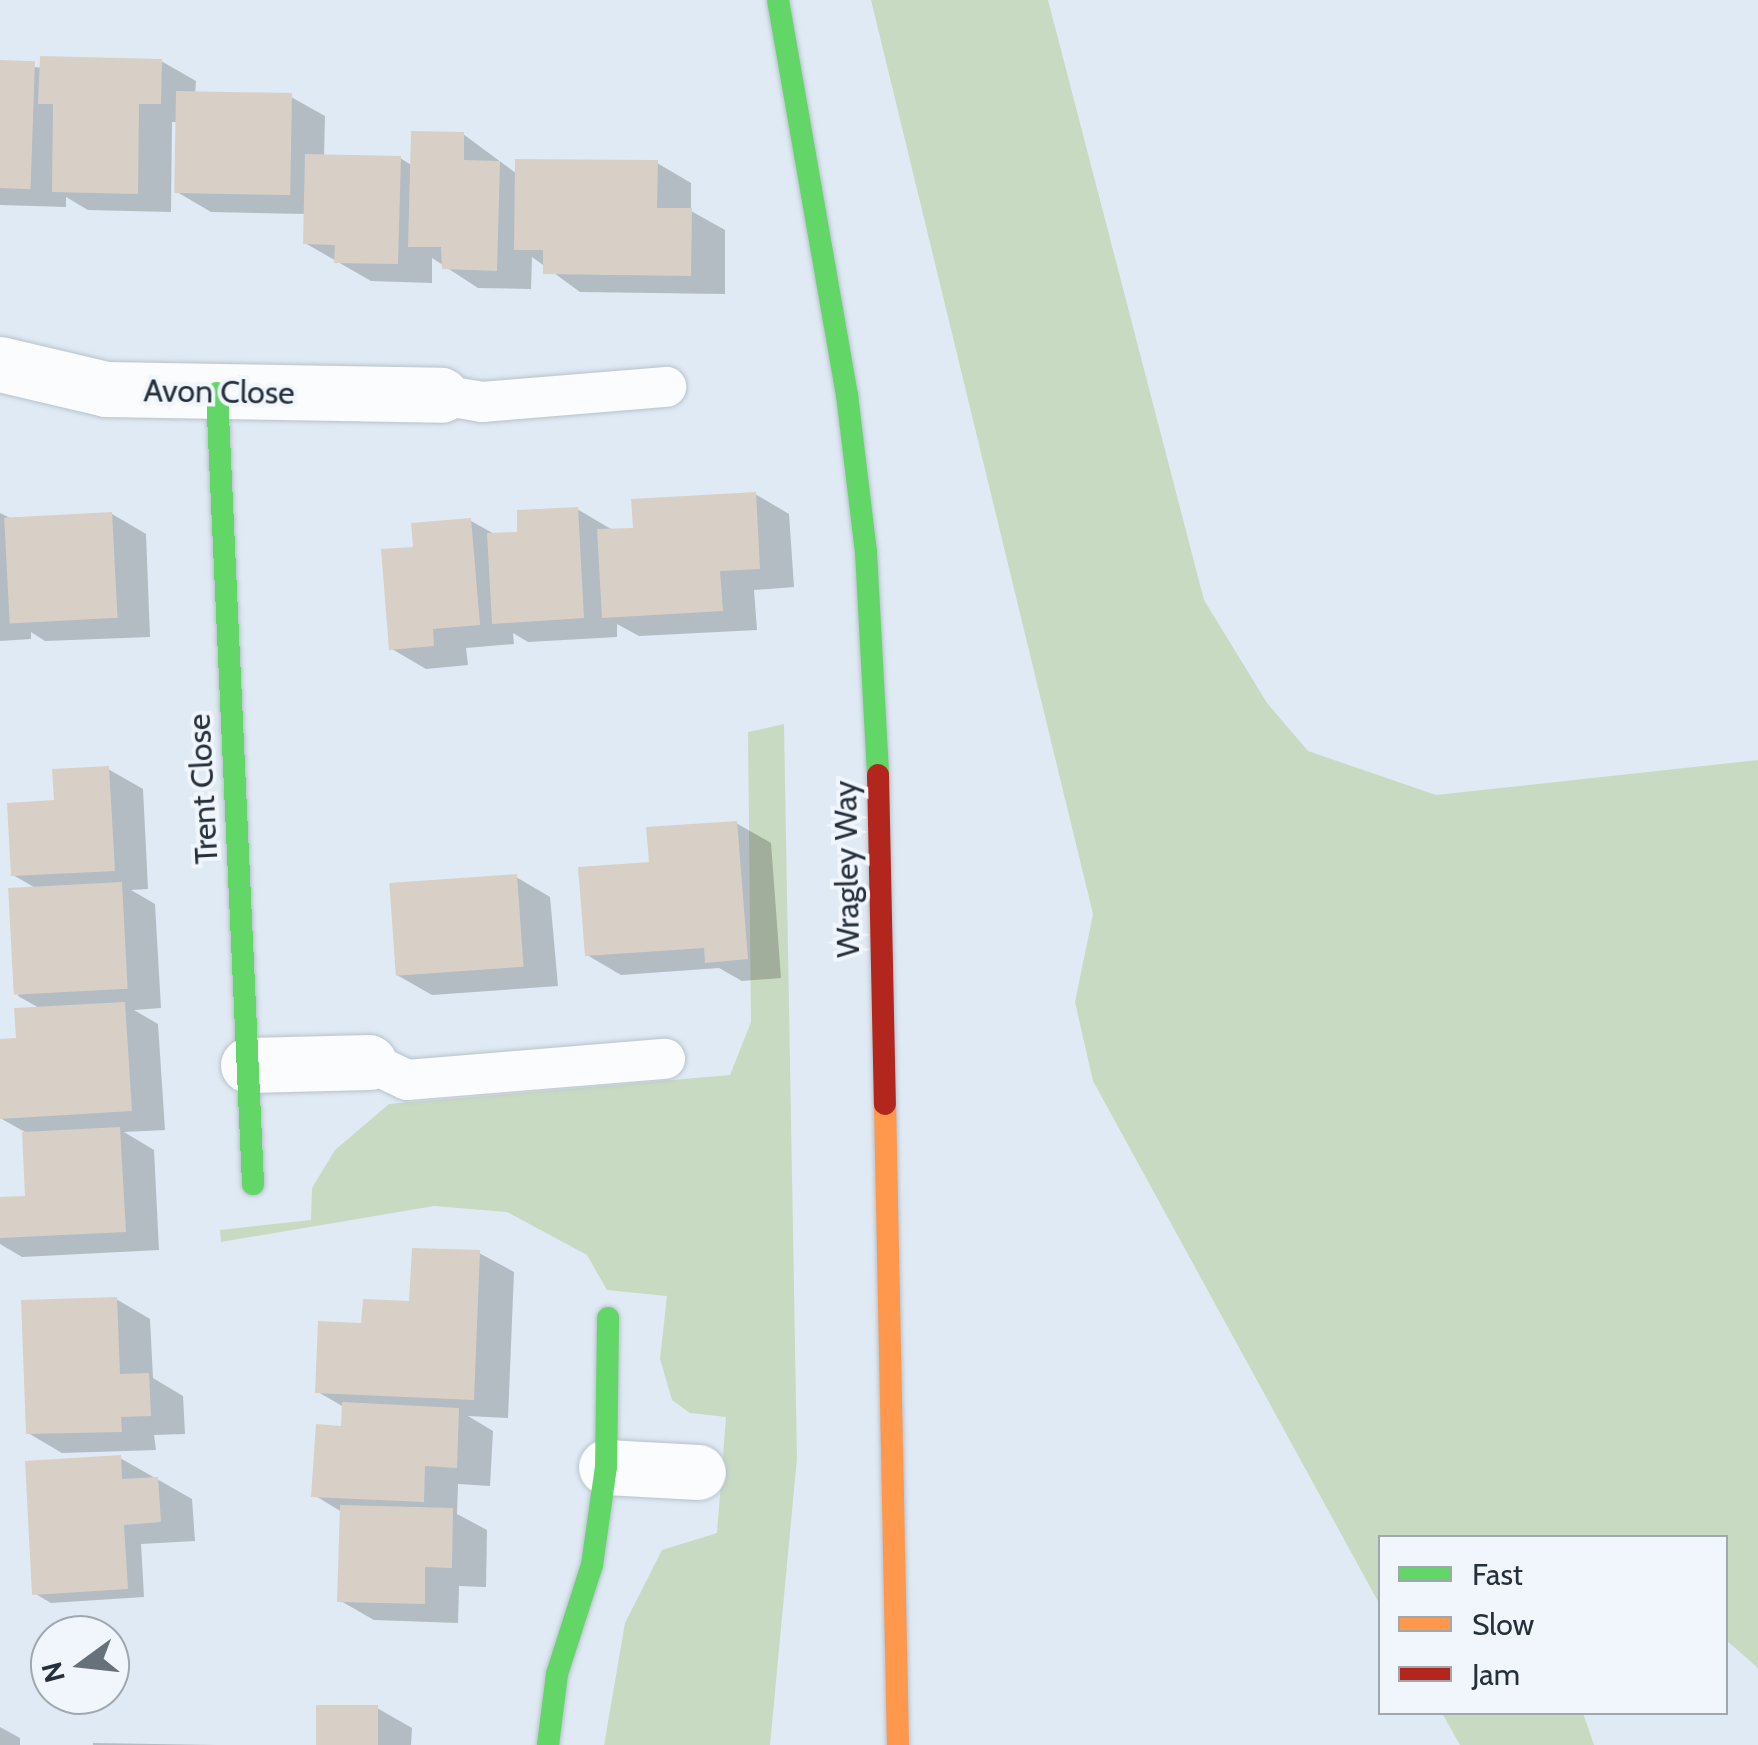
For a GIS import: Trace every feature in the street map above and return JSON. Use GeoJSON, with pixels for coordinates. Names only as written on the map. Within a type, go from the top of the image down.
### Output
{"type":"FeatureCollection","features":[{"type":"Feature","properties":{"kind":"street","name":"Wragley Way"},"geometry":{"type":"LineString","coordinates":[[778,0],[847,395],[867,570],[877,732],[898,1745]]}},
{"type":"Feature","properties":{"kind":"street","name":"Avon Close"},"geometry":{"type":"LineString","coordinates":[[0,364],[106,389],[441,395]]}},
{"type":"Feature","properties":{"kind":"street","name":"Trent Close"},"geometry":{"type":"LineString","coordinates":[[217,392],[252,1184]]}},
{"type":"Feature","properties":{"kind":"street"},"geometry":{"type":"LineString","coordinates":[[248,1065],[369,1062]]}},
{"type":"Feature","properties":{"kind":"street"},"geometry":{"type":"LineString","coordinates":[[548,1745],[557,1674],[592,1565],[606,1467],[608,1318]]}},
{"type":"Feature","properties":{"kind":"street"},"geometry":{"type":"LineString","coordinates":[[606,1467],[698,1472]]}},
{"type":"Feature","properties":{"kind":"lane"},"geometry":{"type":"LineString","coordinates":[[441,395],[482,402],[666,386]]}},
{"type":"Feature","properties":{"kind":"lane"},"geometry":{"type":"LineString","coordinates":[[369,1062],[407,1080],[665,1059]]}},
{"type":"Feature","properties":{"kind":"green space"},"geometry":{"type":"Polygon","coordinates":[[[871,0],[1048,0],[1204,600],[1267,703],[1308,751],[1436,795],[1758,760],[1758,1668],[1728,1642],[1728,1535],[1378,1535],[1378,1601],[1093,1081],[1075,1002],[1093,914],[871,0]]]}},
{"type":"Feature","properties":{"kind":"green space"},"geometry":{"type":"Polygon","coordinates":[[[784,724],[797,1458],[770,1745],[604,1745],[625,1623],[662,1550],[717,1533],[726,1417],[690,1413],[672,1400],[660,1359],[667,1296],[607,1290],[587,1255],[507,1212],[434,1206],[221,1242],[220,1230],[311,1220],[312,1188],[335,1150],[389,1104],[730,1075],[751,1022],[748,732],[784,724]]]}},
{"type":"Feature","properties":{"kind":"green space"},"geometry":{"type":"Polygon","coordinates":[[[1443,1715],[1584,1715],[1594,1745],[1460,1745],[1443,1715]]]}},
{"type":"Feature","properties":{"kind":"building"},"geometry":{"type":"Polygon","coordinates":[[[40,56],[162,59],[161,104],[139,104],[138,194],[52,192],[53,104],[38,104],[40,56]]]}},
{"type":"Feature","properties":{"kind":"building"},"geometry":{"type":"Polygon","coordinates":[[[0,60],[35,61],[31,189],[0,188],[0,60]]]}},
{"type":"Feature","properties":{"kind":"building"},"geometry":{"type":"Polygon","coordinates":[[[176,91],[292,93],[290,195],[174,193],[176,91]]]}},
{"type":"Feature","properties":{"kind":"building"},"geometry":{"type":"Polygon","coordinates":[[[411,131],[464,132],[464,160],[500,161],[497,271],[442,269],[441,247],[408,247],[411,131]]]}},
{"type":"Feature","properties":{"kind":"building"},"geometry":{"type":"Polygon","coordinates":[[[305,154],[401,156],[398,264],[334,263],[335,245],[303,244],[305,154]]]}},
{"type":"Feature","properties":{"kind":"building"},"geometry":{"type":"Polygon","coordinates":[[[515,159],[658,160],[657,208],[692,208],[691,276],[543,274],[543,250],[514,250],[515,159]]]}},
{"type":"Feature","properties":{"kind":"building"},"geometry":{"type":"Polygon","coordinates":[[[756,492],[760,569],[720,571],[723,611],[602,618],[597,529],[633,528],[631,499],[756,492]]]}},
{"type":"Feature","properties":{"kind":"building"},"geometry":{"type":"Polygon","coordinates":[[[578,507],[584,618],[492,624],[487,533],[517,532],[517,510],[578,507]]]}},
{"type":"Feature","properties":{"kind":"building"},"geometry":{"type":"Polygon","coordinates":[[[112,512],[118,618],[10,624],[4,518],[112,512]]]}},
{"type":"Feature","properties":{"kind":"building"},"geometry":{"type":"Polygon","coordinates":[[[471,518],[480,625],[433,629],[434,646],[389,650],[381,549],[413,547],[411,523],[471,518]]]}},
{"type":"Feature","properties":{"kind":"building"},"geometry":{"type":"Polygon","coordinates":[[[109,766],[115,871],[11,876],[7,803],[54,800],[52,769],[109,766]]]}},
{"type":"Feature","properties":{"kind":"building"},"geometry":{"type":"Polygon","coordinates":[[[737,821],[748,959],[705,963],[704,948],[585,956],[578,867],[649,862],[646,827],[737,821]]]}},
{"type":"Feature","properties":{"kind":"building"},"geometry":{"type":"Polygon","coordinates":[[[517,874],[523,967],[396,976],[389,883],[517,874]]]}},
{"type":"Feature","properties":{"kind":"building"},"geometry":{"type":"Polygon","coordinates":[[[122,882],[128,989],[14,995],[8,888],[122,882]]]}},
{"type":"Feature","properties":{"kind":"building"},"geometry":{"type":"Polygon","coordinates":[[[125,1002],[132,1111],[0,1119],[0,1039],[16,1038],[14,1008],[125,1002]]]}},
{"type":"Feature","properties":{"kind":"building"},"geometry":{"type":"Polygon","coordinates":[[[120,1127],[126,1232],[0,1238],[0,1197],[25,1196],[22,1132],[120,1127]]]}},
{"type":"Feature","properties":{"kind":"building"},"geometry":{"type":"Polygon","coordinates":[[[412,1248],[480,1250],[474,1400],[315,1393],[318,1321],[361,1323],[363,1299],[409,1301],[412,1248]]]}},
{"type":"Feature","properties":{"kind":"building"},"geometry":{"type":"Polygon","coordinates":[[[117,1297],[120,1374],[149,1373],[151,1416],[121,1417],[122,1432],[26,1434],[21,1300],[117,1297]]]}},
{"type":"Feature","properties":{"kind":"building"},"geometry":{"type":"Polygon","coordinates":[[[342,1402],[459,1408],[457,1468],[425,1466],[424,1502],[311,1497],[316,1424],[341,1426],[342,1402]]]}},
{"type":"Feature","properties":{"kind":"building"},"geometry":{"type":"Polygon","coordinates":[[[121,1455],[122,1479],[158,1477],[161,1522],[124,1525],[128,1589],[32,1595],[25,1461],[121,1455]]]}},
{"type":"Feature","properties":{"kind":"building"},"geometry":{"type":"Polygon","coordinates":[[[340,1505],[453,1508],[452,1568],[425,1567],[425,1604],[337,1602],[340,1505]]]}},
{"type":"Feature","properties":{"kind":"building"},"geometry":{"type":"Polygon","coordinates":[[[316,1705],[378,1705],[378,1745],[316,1745],[316,1705]]]}},
{"type":"Feature","properties":{"kind":"traffic: fast"},"geometry":{"type":"LineString","coordinates":[[778,0],[847,395],[866,552],[878,775]]}},
{"type":"Feature","properties":{"kind":"traffic: fast"},"geometry":{"type":"LineString","coordinates":[[217,393],[253,1184]]}},
{"type":"Feature","properties":{"kind":"traffic: fast"},"geometry":{"type":"LineString","coordinates":[[548,1745],[557,1674],[592,1565],[606,1467],[608,1318]]}},
{"type":"Feature","properties":{"kind":"traffic: slow"},"geometry":{"type":"LineString","coordinates":[[885,1104],[898,1745]]}},
{"type":"Feature","properties":{"kind":"traffic: jam"},"geometry":{"type":"LineString","coordinates":[[878,775],[885,1104]]}}]}
